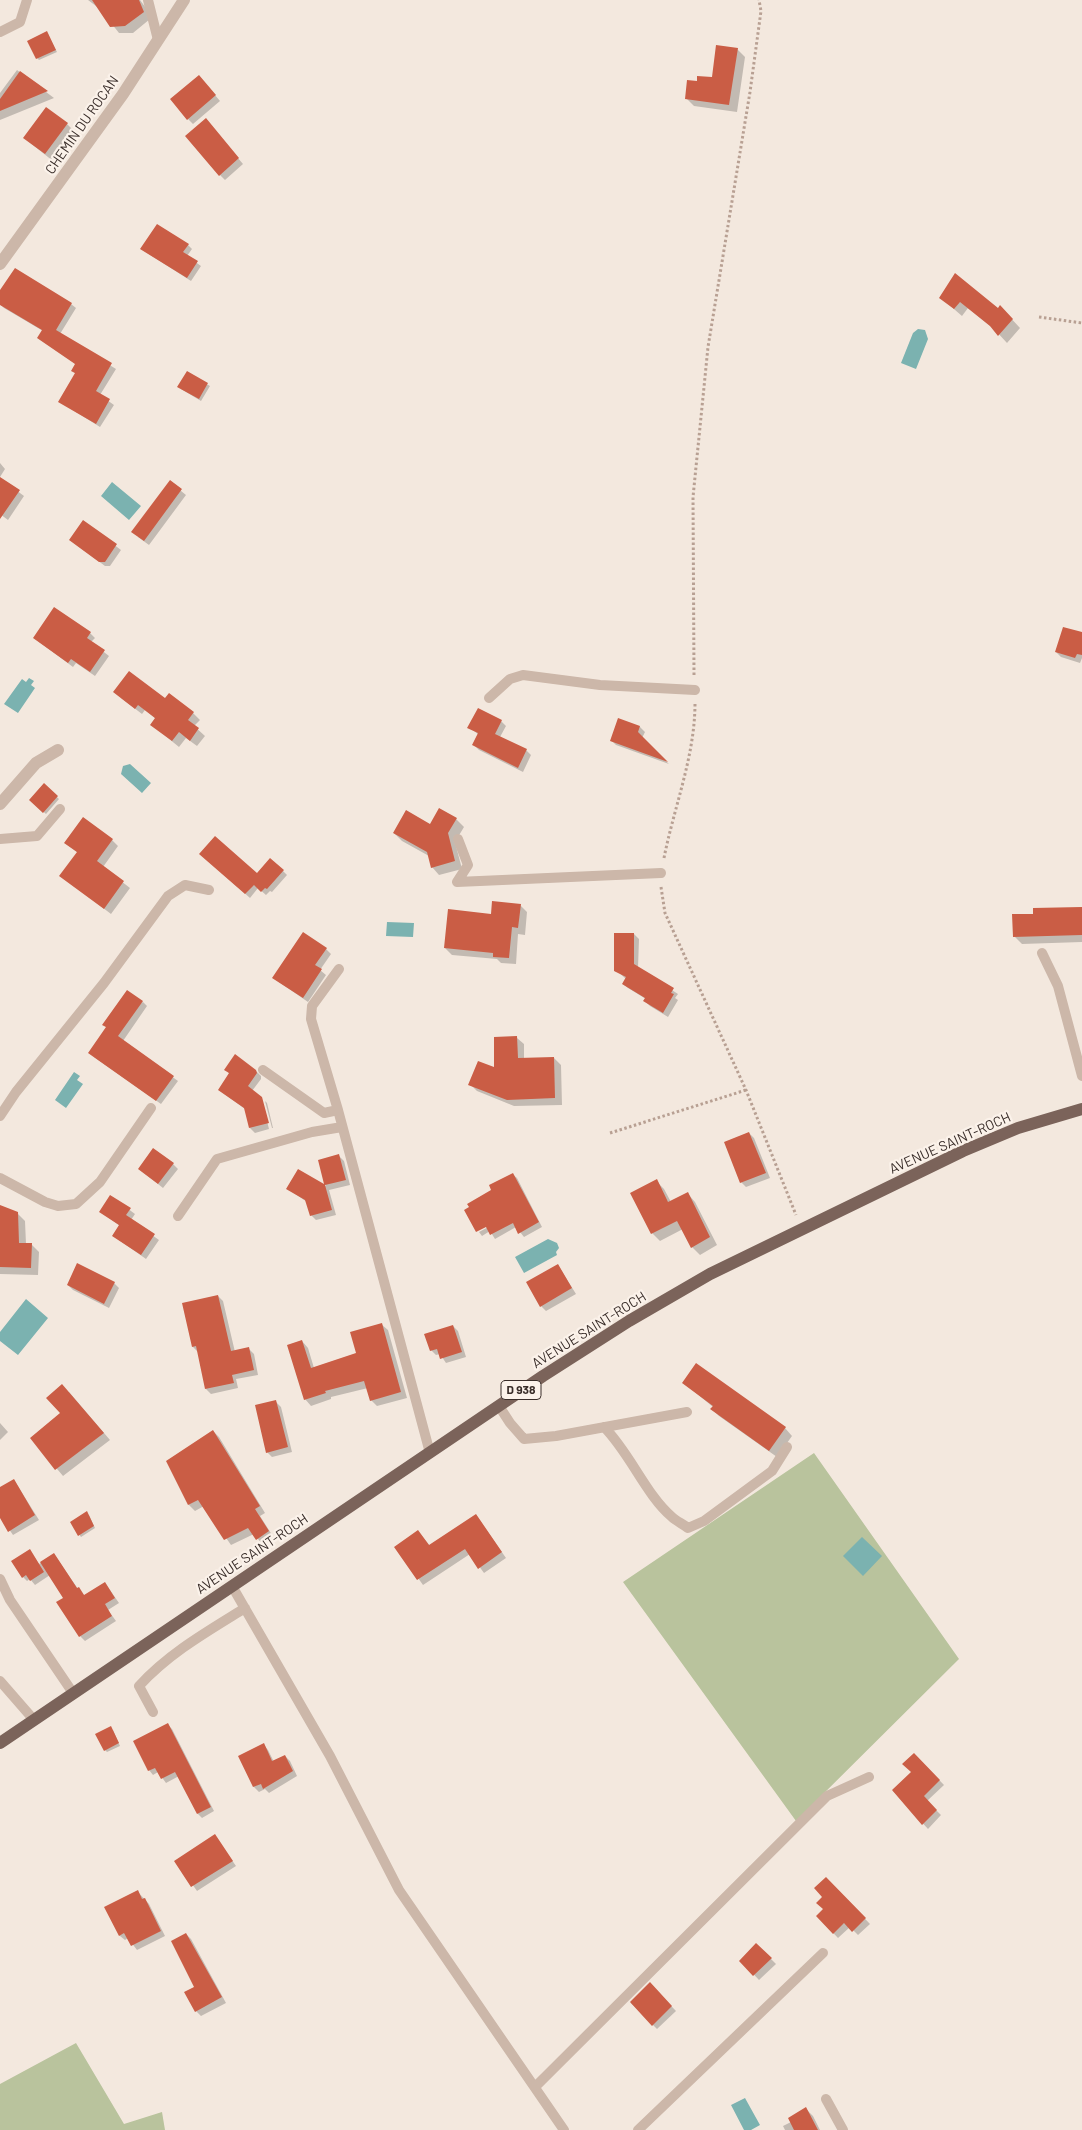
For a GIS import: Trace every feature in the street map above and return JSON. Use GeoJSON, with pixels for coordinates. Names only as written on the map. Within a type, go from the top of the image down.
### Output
{"type":"FeatureCollection","features":[{"type":"Feature","properties":{"kind":"main road","name":"AVENUE SAINT-ROCH"},"geometry":{"type":"LineString","coordinates":[[2,1739],[34,1720],[430,1452],[629,1321],[710,1274],[962,1151],[1018,1128],[1082,1110]]}},
{"type":"Feature","properties":{"kind":"street","name":"CHEMIN DU ROCAN"},"geometry":{"type":"LineString","coordinates":[[0,264],[123,94],[184,0]]}},
{"type":"Feature","properties":{"kind":"street"},"geometry":{"type":"LineString","coordinates":[[0,804],[36,763],[58,750]]}},
{"type":"Feature","properties":{"kind":"lane"},"geometry":{"type":"LineString","coordinates":[[0,32],[20,22],[27,0]]}},
{"type":"Feature","properties":{"kind":"lane"},"geometry":{"type":"LineString","coordinates":[[148,0],[158,40]]}},
{"type":"Feature","properties":{"kind":"lane"},"geometry":{"type":"LineString","coordinates":[[489,698],[510,679],[523,675],[600,685],[695,690]]}},
{"type":"Feature","properties":{"kind":"lane"},"geometry":{"type":"LineString","coordinates":[[0,839],[37,836],[60,809]]}},
{"type":"Feature","properties":{"kind":"lane"},"geometry":{"type":"LineString","coordinates":[[458,839],[468,865],[457,882],[661,873]]}},
{"type":"Feature","properties":{"kind":"lane"},"geometry":{"type":"LineString","coordinates":[[0,1116],[16,1092],[104,983],[168,896],[185,885],[209,890]]}},
{"type":"Feature","properties":{"kind":"lane"},"geometry":{"type":"LineString","coordinates":[[1042,952],[1058,986],[1082,1076]]}},
{"type":"Feature","properties":{"kind":"lane"},"geometry":{"type":"LineString","coordinates":[[339,969],[312,1006],[311,1019],[338,1110],[430,1452]]}},
{"type":"Feature","properties":{"kind":"lane"},"geometry":{"type":"LineString","coordinates":[[263,1070],[324,1113],[338,1110]]}},
{"type":"Feature","properties":{"kind":"lane"},"geometry":{"type":"LineString","coordinates":[[0,1178],[45,1202],[58,1206],[76,1204],[100,1182],[151,1108]]}},
{"type":"Feature","properties":{"kind":"lane"},"geometry":{"type":"LineString","coordinates":[[178,1216],[217,1159],[312,1132],[342,1127]]}},
{"type":"Feature","properties":{"kind":"lane"},"geometry":{"type":"LineString","coordinates":[[499,1406],[510,1424],[524,1439],[556,1436],[686,1412]]}},
{"type":"Feature","properties":{"kind":"lane"},"geometry":{"type":"LineString","coordinates":[[604,1427],[617,1440],[660,1505],[672,1518],[688,1528],[704,1521],[772,1471],[787,1447]]}},
{"type":"Feature","properties":{"kind":"lane"},"geometry":{"type":"LineString","coordinates":[[0,1580],[10,1600],[73,1693]]}},
{"type":"Feature","properties":{"kind":"lane"},"geometry":{"type":"LineString","coordinates":[[232,1586],[330,1756],[399,1890],[564,2130]]}},
{"type":"Feature","properties":{"kind":"lane"},"geometry":{"type":"LineString","coordinates":[[153,1712],[139,1686],[155,1668],[205,1632],[245,1608]]}},
{"type":"Feature","properties":{"kind":"lane"},"geometry":{"type":"LineString","coordinates":[[0,1681],[34,1720]]}},
{"type":"Feature","properties":{"kind":"lane"},"geometry":{"type":"LineString","coordinates":[[535,2087],[827,1796],[869,1777]]}},
{"type":"Feature","properties":{"kind":"lane"},"geometry":{"type":"LineString","coordinates":[[638,2130],[822,1954]]}},
{"type":"Feature","properties":{"kind":"lane"},"geometry":{"type":"LineString","coordinates":[[826,2100],[844,2130]]}},
{"type":"Feature","properties":{"kind":"path"},"geometry":{"type":"LineString","coordinates":[[759,0],[761,11],[750,92],[708,347],[693,497],[695,724],[678,808],[667,844],[661,873],[665,913],[746,1090],[794,1212],[804,1229]]}},
{"type":"Feature","properties":{"kind":"path"},"geometry":{"type":"LineString","coordinates":[[1039,317],[1082,323]]}},
{"type":"Feature","properties":{"kind":"path"},"geometry":{"type":"LineString","coordinates":[[610,1133],[746,1090]]}},
{"type":"Feature","properties":{"kind":"green space"},"geometry":{"type":"Polygon","coordinates":[[[814,1453],[959,1659],[796,1821],[623,1582],[814,1453]]]}},
{"type":"Feature","properties":{"kind":"green space"},"geometry":{"type":"Polygon","coordinates":[[[76,2043],[124,2124],[162,2112],[165,2130],[0,2130],[0,2084],[76,2043]]]}},
{"type":"Feature","properties":{"kind":"water"},"geometry":{"type":"Polygon","coordinates":[[[918,329],[925,330],[928,339],[916,369],[901,363],[913,333],[918,329]]]}},
{"type":"Feature","properties":{"kind":"water"},"geometry":{"type":"Polygon","coordinates":[[[112,482],[141,506],[129,520],[101,496],[112,482]]]}},
{"type":"Feature","properties":{"kind":"water"},"geometry":{"type":"Polygon","coordinates":[[[29,678],[34,681],[31,685],[35,688],[18,713],[4,704],[22,679],[26,682],[29,678]]]}},
{"type":"Feature","properties":{"kind":"water"},"geometry":{"type":"Polygon","coordinates":[[[130,764],[151,783],[142,793],[121,774],[123,766],[130,764]]]}},
{"type":"Feature","properties":{"kind":"water"},"geometry":{"type":"Polygon","coordinates":[[[387,922],[414,923],[413,937],[386,936],[387,922]]]}},
{"type":"Feature","properties":{"kind":"water"},"geometry":{"type":"Polygon","coordinates":[[[74,1072],[80,1076],[77,1080],[83,1084],[66,1108],[55,1100],[74,1072]]]}},
{"type":"Feature","properties":{"kind":"water"},"geometry":{"type":"Polygon","coordinates":[[[548,1239],[557,1243],[559,1248],[556,1252],[557,1255],[524,1273],[515,1257],[548,1239]]]}},
{"type":"Feature","properties":{"kind":"water"},"geometry":{"type":"Polygon","coordinates":[[[26,1299],[48,1318],[18,1355],[0,1341],[0,1332],[26,1299]]]}},
{"type":"Feature","properties":{"kind":"water"},"geometry":{"type":"Polygon","coordinates":[[[862,1537],[882,1556],[863,1576],[843,1556],[862,1537]]]}},
{"type":"Feature","properties":{"kind":"water"},"geometry":{"type":"Polygon","coordinates":[[[745,2098],[760,2125],[751,2130],[744,2130],[731,2105],[745,2098]]]}},
{"type":"Feature","properties":{"kind":"building"},"geometry":{"type":"Polygon","coordinates":[[[92,0],[139,0],[144,12],[125,26],[110,27],[92,0]]]}},
{"type":"Feature","properties":{"kind":"building"},"geometry":{"type":"Polygon","coordinates":[[[47,31],[56,50],[36,59],[27,41],[47,31]]]}},
{"type":"Feature","properties":{"kind":"building"},"geometry":{"type":"Polygon","coordinates":[[[716,45],[738,48],[729,105],[685,99],[687,80],[697,81],[697,76],[712,77],[716,45]]]}},
{"type":"Feature","properties":{"kind":"building"},"geometry":{"type":"Polygon","coordinates":[[[20,71],[48,91],[0,111],[0,99],[20,71]]]}},
{"type":"Feature","properties":{"kind":"building"},"geometry":{"type":"Polygon","coordinates":[[[199,75],[216,95],[187,120],[170,99],[199,75]]]}},
{"type":"Feature","properties":{"kind":"building"},"geometry":{"type":"Polygon","coordinates":[[[46,107],[68,123],[45,154],[23,138],[46,107]]]}},
{"type":"Feature","properties":{"kind":"building"},"geometry":{"type":"Polygon","coordinates":[[[206,118],[239,158],[219,176],[185,136],[206,118]]]}},
{"type":"Feature","properties":{"kind":"building"},"geometry":{"type":"Polygon","coordinates":[[[157,224],[189,244],[183,252],[198,261],[187,278],[140,249],[157,224]]]}},
{"type":"Feature","properties":{"kind":"building"},"geometry":{"type":"Polygon","coordinates":[[[15,268],[72,303],[56,330],[112,363],[96,391],[110,399],[96,424],[58,402],[75,373],[71,371],[75,364],[37,338],[42,330],[0,305],[0,290],[15,268]]]}},
{"type":"Feature","properties":{"kind":"building"},"geometry":{"type":"Polygon","coordinates":[[[955,273],[998,308],[1000,305],[1013,319],[998,336],[990,326],[960,302],[954,309],[939,298],[955,273]]]}},
{"type":"Feature","properties":{"kind":"building"},"geometry":{"type":"Polygon","coordinates":[[[187,371],[208,383],[199,399],[177,387],[187,371]]]}},
{"type":"Feature","properties":{"kind":"building"},"geometry":{"type":"Polygon","coordinates":[[[0,477],[20,490],[0,519],[0,477]]]}},
{"type":"Feature","properties":{"kind":"building"},"geometry":{"type":"Polygon","coordinates":[[[170,480],[182,489],[144,541],[131,532],[170,480]]]}},
{"type":"Feature","properties":{"kind":"building"},"geometry":{"type":"Polygon","coordinates":[[[83,520],[117,544],[105,562],[99,562],[69,540],[83,520]]]}},
{"type":"Feature","properties":{"kind":"building"},"geometry":{"type":"Polygon","coordinates":[[[54,607],[91,632],[87,638],[105,650],[90,672],[71,659],[68,663],[33,638],[54,607]]]}},
{"type":"Feature","properties":{"kind":"building"},"geometry":{"type":"Polygon","coordinates":[[[1063,627],[1082,632],[1082,655],[1077,654],[1075,658],[1055,652],[1063,627]]]}},
{"type":"Feature","properties":{"kind":"building"},"geometry":{"type":"Polygon","coordinates":[[[129,671],[165,698],[169,693],[194,712],[188,720],[199,728],[190,741],[179,732],[172,741],[150,725],[155,718],[138,705],[135,709],[113,692],[129,671]]]}},
{"type":"Feature","properties":{"kind":"building"},"geometry":{"type":"Polygon","coordinates":[[[478,708],[502,720],[495,734],[527,749],[518,768],[472,745],[478,733],[467,728],[478,708]]]}},
{"type":"Feature","properties":{"kind":"building"},"geometry":{"type":"Polygon","coordinates":[[[618,718],[640,726],[638,732],[668,762],[610,741],[618,718]]]}},
{"type":"Feature","properties":{"kind":"building"},"geometry":{"type":"Polygon","coordinates":[[[44,783],[58,796],[43,813],[29,800],[44,783]]]}},
{"type":"Feature","properties":{"kind":"building"},"geometry":{"type":"Polygon","coordinates":[[[439,808],[457,818],[448,833],[455,861],[431,868],[427,852],[393,833],[406,810],[430,824],[439,808]]]}},
{"type":"Feature","properties":{"kind":"building"},"geometry":{"type":"Polygon","coordinates":[[[83,817],[113,839],[97,861],[124,881],[104,909],[59,876],[77,852],[64,843],[83,817]]]}},
{"type":"Feature","properties":{"kind":"building"},"geometry":{"type":"Polygon","coordinates":[[[215,836],[257,873],[270,858],[284,870],[267,889],[265,888],[261,892],[254,885],[245,894],[199,854],[215,836]]]}},
{"type":"Feature","properties":{"kind":"building"},"geometry":{"type":"Polygon","coordinates":[[[492,901],[521,904],[518,928],[512,927],[509,958],[493,957],[493,953],[444,948],[448,909],[491,914],[492,901]]]}},
{"type":"Feature","properties":{"kind":"building"},"geometry":{"type":"Polygon","coordinates":[[[1082,907],[1082,935],[1013,937],[1012,914],[1033,914],[1033,908],[1082,907]]]}},
{"type":"Feature","properties":{"kind":"building"},"geometry":{"type":"Polygon","coordinates":[[[303,932],[327,948],[315,965],[322,969],[303,998],[272,978],[303,932]]]}},
{"type":"Feature","properties":{"kind":"building"},"geometry":{"type":"Polygon","coordinates":[[[614,933],[634,933],[634,964],[674,988],[671,993],[674,994],[663,1013],[643,1001],[645,998],[622,984],[626,977],[614,971],[614,933]]]}},
{"type":"Feature","properties":{"kind":"building"},"geometry":{"type":"Polygon","coordinates":[[[127,990],[143,1001],[118,1036],[174,1076],[156,1101],[88,1053],[106,1027],[102,1025],[127,990]]]}},
{"type":"Feature","properties":{"kind":"building"},"geometry":{"type":"Polygon","coordinates":[[[517,1036],[518,1058],[554,1057],[555,1098],[507,1100],[468,1085],[478,1061],[494,1067],[494,1037],[517,1036]]]}},
{"type":"Feature","properties":{"kind":"building"},"geometry":{"type":"Polygon","coordinates":[[[235,1054],[256,1070],[257,1073],[248,1086],[262,1097],[269,1123],[249,1128],[244,1108],[218,1090],[229,1073],[224,1070],[235,1054]]]}},
{"type":"Feature","properties":{"kind":"building"},"geometry":{"type":"Polygon","coordinates":[[[749,1132],[766,1173],[740,1183],[724,1142],[749,1132]]]}},
{"type":"Feature","properties":{"kind":"building"},"geometry":{"type":"Polygon","coordinates":[[[153,1148],[174,1163],[158,1184],[138,1169],[153,1148]]]}},
{"type":"Feature","properties":{"kind":"building"},"geometry":{"type":"Polygon","coordinates":[[[339,1154],[346,1180],[325,1185],[332,1210],[310,1216],[305,1200],[286,1189],[298,1169],[324,1184],[318,1160],[339,1154]]]}},
{"type":"Feature","properties":{"kind":"building"},"geometry":{"type":"Polygon","coordinates":[[[513,1173],[539,1222],[518,1234],[513,1223],[490,1235],[486,1227],[476,1232],[464,1210],[469,1207],[467,1204],[491,1190],[489,1185],[513,1173]]]}},
{"type":"Feature","properties":{"kind":"building"},"geometry":{"type":"Polygon","coordinates":[[[657,1179],[668,1202],[688,1192],[710,1237],[691,1248],[677,1221],[651,1234],[630,1193],[657,1179]]]}},
{"type":"Feature","properties":{"kind":"building"},"geometry":{"type":"Polygon","coordinates":[[[110,1195],[131,1208],[126,1215],[155,1234],[141,1255],[112,1236],[119,1225],[99,1212],[110,1195]]]}},
{"type":"Feature","properties":{"kind":"building"},"geometry":{"type":"Polygon","coordinates":[[[0,1205],[18,1212],[19,1243],[32,1243],[31,1268],[0,1267],[0,1205]]]}},
{"type":"Feature","properties":{"kind":"building"},"geometry":{"type":"Polygon","coordinates":[[[77,1263],[115,1282],[104,1304],[67,1285],[77,1263]]]}},
{"type":"Feature","properties":{"kind":"building"},"geometry":{"type":"Polygon","coordinates":[[[558,1264],[572,1288],[540,1307],[526,1282],[558,1264]]]}},
{"type":"Feature","properties":{"kind":"building"},"geometry":{"type":"Polygon","coordinates":[[[218,1295],[231,1351],[249,1347],[254,1370],[232,1375],[234,1383],[205,1389],[196,1346],[192,1347],[182,1303],[218,1295]]]}},
{"type":"Feature","properties":{"kind":"building"},"geometry":{"type":"Polygon","coordinates":[[[382,1323],[401,1392],[370,1401],[364,1381],[325,1391],[326,1393],[304,1400],[287,1345],[302,1340],[311,1368],[356,1353],[350,1332],[382,1323]]]}},
{"type":"Feature","properties":{"kind":"building"},"geometry":{"type":"Polygon","coordinates":[[[453,1325],[462,1352],[440,1359],[437,1349],[430,1351],[424,1334],[453,1325]]]}},
{"type":"Feature","properties":{"kind":"building"},"geometry":{"type":"Polygon","coordinates":[[[696,1363],[786,1427],[769,1451],[710,1409],[713,1406],[682,1383],[696,1363]]]}},
{"type":"Feature","properties":{"kind":"building"},"geometry":{"type":"Polygon","coordinates":[[[62,1384],[104,1433],[55,1470],[30,1438],[60,1413],[46,1398],[62,1384]]]}},
{"type":"Feature","properties":{"kind":"building"},"geometry":{"type":"Polygon","coordinates":[[[276,1400],[288,1447],[266,1453],[255,1405],[276,1400]]]}},
{"type":"Feature","properties":{"kind":"building"},"geometry":{"type":"Polygon","coordinates":[[[213,1430],[260,1506],[255,1509],[269,1531],[256,1540],[248,1528],[224,1540],[198,1500],[188,1505],[166,1461],[213,1430]]]}},
{"type":"Feature","properties":{"kind":"building"},"geometry":{"type":"Polygon","coordinates":[[[14,1479],[35,1515],[8,1532],[0,1518],[0,1487],[14,1479]]]}},
{"type":"Feature","properties":{"kind":"building"},"geometry":{"type":"Polygon","coordinates":[[[87,1511],[94,1526],[78,1536],[70,1522],[87,1511]]]}},
{"type":"Feature","properties":{"kind":"building"},"geometry":{"type":"Polygon","coordinates":[[[476,1514],[502,1552],[478,1569],[465,1549],[417,1580],[394,1547],[418,1530],[429,1545],[476,1514]]]}},
{"type":"Feature","properties":{"kind":"building"},"geometry":{"type":"Polygon","coordinates":[[[30,1549],[44,1572],[30,1581],[26,1575],[22,1578],[11,1561],[30,1549]]]}},
{"type":"Feature","properties":{"kind":"building"},"geometry":{"type":"Polygon","coordinates":[[[54,1553],[77,1588],[79,1587],[84,1595],[105,1582],[115,1598],[105,1604],[112,1616],[79,1637],[56,1602],[63,1598],[40,1562],[54,1553]]]}},
{"type":"Feature","properties":{"kind":"building"},"geometry":{"type":"Polygon","coordinates":[[[168,1723],[211,1807],[197,1814],[175,1772],[161,1779],[155,1768],[148,1771],[133,1741],[168,1723]]]}},
{"type":"Feature","properties":{"kind":"building"},"geometry":{"type":"Polygon","coordinates":[[[111,1726],[119,1743],[104,1751],[95,1734],[111,1726]]]}},
{"type":"Feature","properties":{"kind":"building"},"geometry":{"type":"Polygon","coordinates":[[[264,1743],[272,1761],[285,1755],[293,1771],[263,1789],[261,1784],[253,1787],[238,1756],[264,1743]]]}},
{"type":"Feature","properties":{"kind":"building"},"geometry":{"type":"Polygon","coordinates":[[[914,1753],[940,1780],[924,1796],[937,1810],[922,1825],[892,1790],[911,1772],[902,1764],[914,1753]]]}},
{"type":"Feature","properties":{"kind":"building"},"geometry":{"type":"Polygon","coordinates":[[[215,1834],[233,1861],[191,1887],[174,1861],[215,1834]]]}},
{"type":"Feature","properties":{"kind":"building"},"geometry":{"type":"Polygon","coordinates":[[[826,1877],[866,1918],[852,1932],[844,1923],[833,1934],[816,1916],[823,1909],[816,1903],[822,1897],[814,1888],[826,1877]]]}},
{"type":"Feature","properties":{"kind":"building"},"geometry":{"type":"Polygon","coordinates":[[[138,1890],[142,1899],[145,1898],[161,1931],[131,1946],[124,1933],[119,1936],[104,1907],[138,1890]]]}},
{"type":"Feature","properties":{"kind":"building"},"geometry":{"type":"Polygon","coordinates":[[[186,1933],[222,1997],[195,2012],[184,1992],[194,1987],[171,1941],[186,1933]]]}},
{"type":"Feature","properties":{"kind":"building"},"geometry":{"type":"Polygon","coordinates":[[[756,1943],[772,1958],[753,1976],[739,1961],[756,1943]]]}},
{"type":"Feature","properties":{"kind":"building"},"geometry":{"type":"Polygon","coordinates":[[[650,1982],[672,2006],[652,2026],[630,2002],[650,1982]]]}},
{"type":"Feature","properties":{"kind":"building"},"geometry":{"type":"Polygon","coordinates":[[[806,2107],[818,2130],[794,2130],[788,2118],[806,2107]]]}}]}
